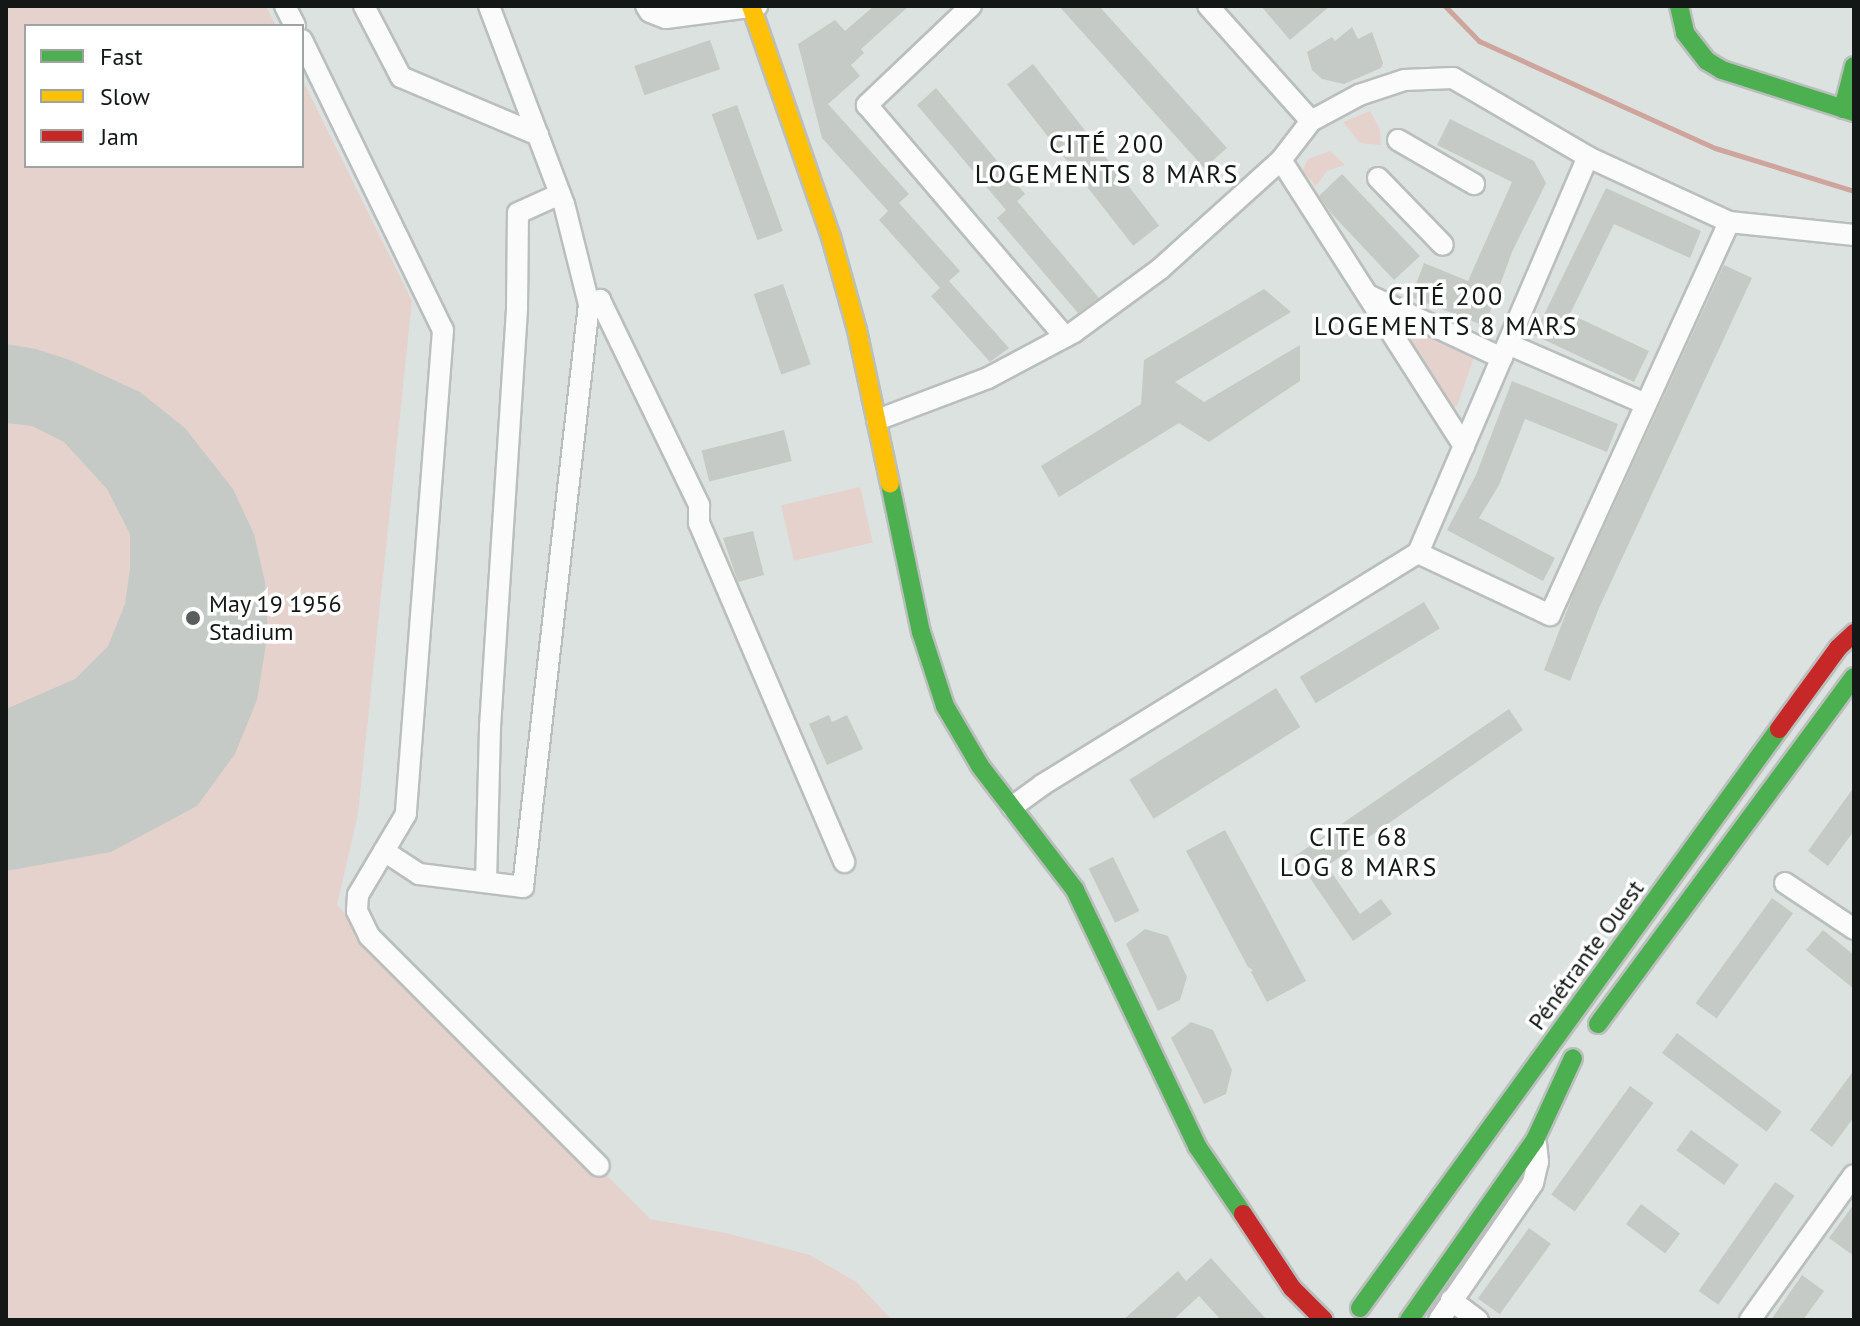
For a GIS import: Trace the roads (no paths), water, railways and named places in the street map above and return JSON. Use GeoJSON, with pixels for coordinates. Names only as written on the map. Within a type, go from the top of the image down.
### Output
{"type":"FeatureCollection","features":[{"type":"Feature","properties":{"kind":"main road"},"geometry":{"type":"LineString","coordinates":[[753,6],[831,237],[857,330],[921,632],[933,673],[952,718],[980,766],[1075,890],[1197,1146],[1292,1288],[1303,1320]]}},
{"type":"Feature","properties":{"kind":"main road"},"geometry":{"type":"LineString","coordinates":[[1679,6],[1685,33],[1707,61],[1722,70],[1848,110],[1854,66]]}},
{"type":"Feature","properties":{"kind":"main road","name":"Pénétrante Ouest"},"geometry":{"type":"LineString","coordinates":[[1342,1309],[1545,1052],[1838,648],[1854,633]]}},
{"type":"Feature","properties":{"kind":"main road","name":"Pénétrante Ouest"},"geometry":{"type":"LineString","coordinates":[[1502,1153],[1854,677]]}},
{"type":"Feature","properties":{"kind":"main road"},"geometry":{"type":"LineString","coordinates":[[1371,1260],[1481,1112],[1545,1052]]}},
{"type":"Feature","properties":{"kind":"main road"},"geometry":{"type":"LineString","coordinates":[[1409,1320],[1535,1140],[1573,1058]]}},
{"type":"Feature","properties":{"kind":"main road"},"geometry":{"type":"LineString","coordinates":[[1292,1288],[1342,1309]]}},
{"type":"Feature","properties":{"kind":"street"},"geometry":{"type":"LineString","coordinates":[[285,6],[294,24]]}},
{"type":"Feature","properties":{"kind":"street"},"geometry":{"type":"LineString","coordinates":[[364,6],[401,77],[538,135]]}},
{"type":"Feature","properties":{"kind":"street"},"geometry":{"type":"LineString","coordinates":[[384,851],[419,874],[523,887],[589,304],[560,194],[489,6]]}},
{"type":"Feature","properties":{"kind":"street"},"geometry":{"type":"LineString","coordinates":[[646,6],[650,12],[666,18],[753,6]]}},
{"type":"Feature","properties":{"kind":"street"},"geometry":{"type":"LineString","coordinates":[[971,6],[867,105],[1065,337]]}},
{"type":"Feature","properties":{"kind":"street"},"geometry":{"type":"LineString","coordinates":[[1208,6],[1311,121]]}},
{"type":"Feature","properties":{"kind":"street"},"geometry":{"type":"LineString","coordinates":[[304,44],[443,330],[406,814],[358,895],[357,911],[369,936],[599,1166]]}},
{"type":"Feature","properties":{"kind":"street"},"geometry":{"type":"LineString","coordinates":[[877,420],[988,378],[1065,337],[1160,269],[1281,160],[1311,121],[1359,95],[1404,80],[1453,78],[1588,157],[1729,222],[1854,235]]}},
{"type":"Feature","properties":{"kind":"street"},"geometry":{"type":"LineString","coordinates":[[1398,140],[1474,184]]}},
{"type":"Feature","properties":{"kind":"street"},"geometry":{"type":"LineString","coordinates":[[1012,807],[1042,785],[1418,553],[1588,157]]}},
{"type":"Feature","properties":{"kind":"street"},"geometry":{"type":"LineString","coordinates":[[1281,160],[1464,446]]}},
{"type":"Feature","properties":{"kind":"street"},"geometry":{"type":"LineString","coordinates":[[1378,178],[1443,245]]}},
{"type":"Feature","properties":{"kind":"street"},"geometry":{"type":"LineString","coordinates":[[486,882],[490,727],[517,308],[518,213],[560,194]]}},
{"type":"Feature","properties":{"kind":"street"},"geometry":{"type":"LineString","coordinates":[[1418,553],[1550,615],[1729,222]]}},
{"type":"Feature","properties":{"kind":"street"},"geometry":{"type":"LineString","coordinates":[[1367,295],[1646,404]]}},
{"type":"Feature","properties":{"kind":"street"},"geometry":{"type":"LineString","coordinates":[[589,304],[600,300],[699,505],[699,523],[844,862]]}},
{"type":"Feature","properties":{"kind":"street"},"geometry":{"type":"LineString","coordinates":[[1785,883],[1854,929]]}},
{"type":"Feature","properties":{"kind":"street"},"geometry":{"type":"LineString","coordinates":[[1439,1320],[1533,1183],[1538,1162],[1535,1140]]}},
{"type":"Feature","properties":{"kind":"street"},"geometry":{"type":"LineString","coordinates":[[1750,1320],[1854,1175]]}},
{"type":"Feature","properties":{"kind":"street"},"geometry":{"type":"LineString","coordinates":[[1451,1300],[1478,1320]]}},
{"type":"Feature","properties":{"kind":"waterway"},"geometry":{"type":"LineString","coordinates":[[1445,6],[1479,41],[1715,148],[1854,191]]}},
{"type":"Feature","properties":{"kind":"place","name":"May 19 1956 Stadium"},"geometry":{"type":"Point","coordinates":[193,618]}},
{"type":"Feature","properties":{"kind":"district","name":"CITÉ 200 LOGEMENTS 8 MARS"},"geometry":{"type":"Point","coordinates":[1107,159]}},
{"type":"Feature","properties":{"kind":"district","name":"CITÉ 200 LOGEMENTS 8 MARS"},"geometry":{"type":"Point","coordinates":[1446,311]}},
{"type":"Feature","properties":{"kind":"district","name":"CITE 68 LOG 8 MARS"},"geometry":{"type":"Point","coordinates":[1359,852]}}]}
